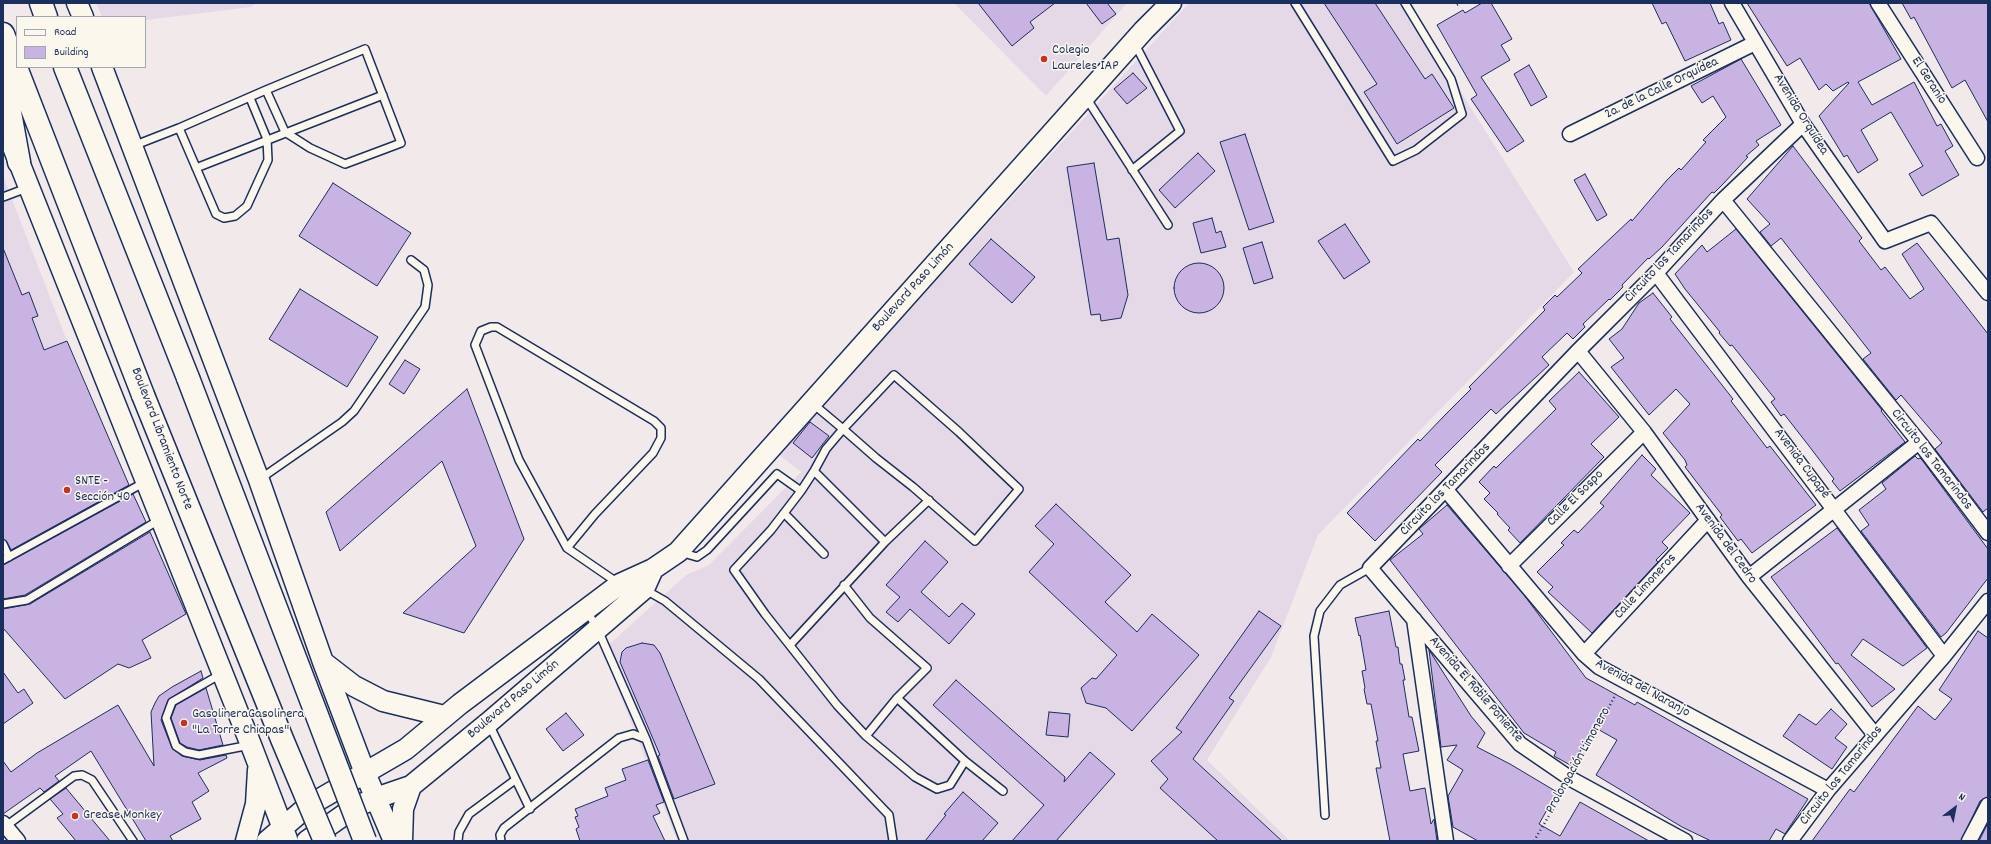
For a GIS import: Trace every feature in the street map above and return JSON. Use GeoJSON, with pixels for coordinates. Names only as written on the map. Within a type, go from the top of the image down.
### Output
{"type":"FeatureCollection","features":[{"type":"Feature","properties":{"kind":"highway"},"geometry":{"type":"LineString","coordinates":[[41,3],[46,16]]}},
{"type":"Feature","properties":{"kind":"highway","name":"Boulevard Libramiento Norte"},"geometry":{"type":"LineString","coordinates":[[3,34],[16,68]]}},
{"type":"Feature","properties":{"kind":"highway","name":"Boulevard Libramiento Norte"},"geometry":{"type":"LineString","coordinates":[[16,68],[143,395],[282,739],[325,841]]}},
{"type":"Feature","properties":{"kind":"highway"},"geometry":{"type":"LineString","coordinates":[[65,68],[188,378],[365,841]]}},
{"type":"Feature","properties":{"kind":"highway"},"geometry":{"type":"LineString","coordinates":[[3,74],[19,162]]}},
{"type":"Feature","properties":{"kind":"main road"},"geometry":{"type":"LineString","coordinates":[[77,3],[82,16]]}},
{"type":"Feature","properties":{"kind":"main road","name":"Boulevard Paso Limón"},"geometry":{"type":"LineString","coordinates":[[267,841],[286,834],[308,806],[406,749],[444,716],[554,633],[587,611],[620,584],[654,569],[678,552],[1085,96],[1171,3]]}},
{"type":"Feature","properties":{"kind":"main road"},"geometry":{"type":"LineString","coordinates":[[102,68],[259,480],[323,662],[357,777],[376,798],[394,841]]}},
{"type":"Feature","properties":{"kind":"main road"},"geometry":{"type":"LineString","coordinates":[[3,121],[223,672],[286,834]]}},
{"type":"Feature","properties":{"kind":"main road","name":"Boulevard Paso Limón"},"geometry":{"type":"LineString","coordinates":[[307,841],[355,807],[411,786],[598,630],[644,589],[654,569]]}},
{"type":"Feature","properties":{"kind":"main road"},"geometry":{"type":"LineString","coordinates":[[323,662],[354,686],[383,702],[444,716]]}},
{"type":"Feature","properties":{"kind":"main road"},"geometry":{"type":"LineString","coordinates":[[246,841],[256,804],[258,782],[254,752]]}},
{"type":"Feature","properties":{"kind":"main road"},"geometry":{"type":"LineString","coordinates":[[402,841],[403,809],[411,786]]}},
{"type":"Feature","properties":{"kind":"street","name":"Avenida Orquídea"},"geometry":{"type":"LineString","coordinates":[[1732,3],[1803,124],[1885,241],[1931,223],[1988,293]]}},
{"type":"Feature","properties":{"kind":"street","name":"El Geranio"},"geometry":{"type":"LineString","coordinates":[[1878,3],[1977,158]]}},
{"type":"Feature","properties":{"kind":"street","name":"2a. de la Calle Orquídea"},"geometry":{"type":"LineString","coordinates":[[1570,134],[1755,44]]}},
{"type":"Feature","properties":{"kind":"street","name":"Circuito los Tamarindos"},"geometry":{"type":"LineString","coordinates":[[1370,568],[1656,272],[1723,200],[1803,124]]}},
{"type":"Feature","properties":{"kind":"street","name":"Circuito los Tamarindos"},"geometry":{"type":"LineString","coordinates":[[1723,200],[1919,442],[1988,533]]}},
{"type":"Feature","properties":{"kind":"street","name":"Avenida Cupapé"},"geometry":{"type":"LineString","coordinates":[[1656,272],[1835,508],[1944,656]]}},
{"type":"Feature","properties":{"kind":"street","name":"Avenida del Cedro"},"geometry":{"type":"LineString","coordinates":[[1578,352],[1644,432],[1749,577],[1875,734]]}},
{"type":"Feature","properties":{"kind":"street","name":"Calle El Sospo"},"geometry":{"type":"LineString","coordinates":[[1509,566],[1644,432]]}},
{"type":"Feature","properties":{"kind":"street"},"geometry":{"type":"LineString","coordinates":[[1749,577],[1919,442]]}},
{"type":"Feature","properties":{"kind":"street","name":"Avenida del Naranjo"},"geometry":{"type":"LineString","coordinates":[[1446,490],[1584,654],[1599,667],[1828,790]]}},
{"type":"Feature","properties":{"kind":"street","name":"Calle Limoneros"},"geometry":{"type":"LineString","coordinates":[[1584,654],[1708,520]]}},
{"type":"Feature","properties":{"kind":"street"},"geometry":{"type":"LineString","coordinates":[[1370,568],[1414,619],[1448,839]]}},
{"type":"Feature","properties":{"kind":"street","name":"Circuito los Tamarindos"},"geometry":{"type":"LineString","coordinates":[[1790,841],[1828,790],[1944,656],[1988,600]]}},
{"type":"Feature","properties":{"kind":"street","name":"Avenida El Roble Poniente"},"geometry":{"type":"LineString","coordinates":[[1414,619],[1520,744],[1571,779],[1685,841]]}},
{"type":"Feature","properties":{"kind":"street"},"geometry":{"type":"LineString","coordinates":[[1969,841],[1988,805]]}},
{"type":"Feature","properties":{"kind":"street"},"geometry":{"type":"LineString","coordinates":[[5,824],[18,841]]}},
{"type":"Feature","properties":{"kind":"lane"},"geometry":{"type":"LineString","coordinates":[[1295,3],[1393,161],[1416,150],[1462,114],[1452,79],[1405,3]]}},
{"type":"Feature","properties":{"kind":"lane"},"geometry":{"type":"LineString","coordinates":[[1132,170],[1180,131],[1134,42]]}},
{"type":"Feature","properties":{"kind":"lane"},"geometry":{"type":"LineString","coordinates":[[132,147],[179,128],[266,90],[365,49],[401,143],[345,164],[310,148],[285,132],[266,90]]}},
{"type":"Feature","properties":{"kind":"lane"},"geometry":{"type":"LineString","coordinates":[[196,168],[383,95]]}},
{"type":"Feature","properties":{"kind":"lane"},"geometry":{"type":"LineString","coordinates":[[1085,96],[1168,225]]}},
{"type":"Feature","properties":{"kind":"lane"},"geometry":{"type":"LineString","coordinates":[[179,128],[216,214],[224,218],[235,216],[247,206],[268,160],[267,139],[250,98]]}},
{"type":"Feature","properties":{"kind":"lane"},"geometry":{"type":"LineString","coordinates":[[3,197],[29,188]]}},
{"type":"Feature","properties":{"kind":"lane"},"geometry":{"type":"LineString","coordinates":[[259,480],[342,422],[354,411],[425,307],[428,285],[424,270],[412,260]]}},
{"type":"Feature","properties":{"kind":"lane"},"geometry":{"type":"LineString","coordinates":[[567,548],[595,514],[653,453],[661,438],[661,428],[654,421],[497,327],[491,327],[481,331],[475,345],[519,460],[567,548],[599,568],[620,584]]}},
{"type":"Feature","properties":{"kind":"lane"},"geometry":{"type":"LineString","coordinates":[[812,402],[843,429],[929,500],[975,541],[1019,489],[959,432],[894,375],[843,429],[826,449],[814,472],[801,491],[771,530],[734,570],[765,614],[837,705],[866,736],[915,777],[937,789],[950,785],[966,761]]}},
{"type":"Feature","properties":{"kind":"lane"},"geometry":{"type":"LineString","coordinates":[[814,472],[885,542]]}},
{"type":"Feature","properties":{"kind":"lane"},"geometry":{"type":"LineString","coordinates":[[678,552],[697,557],[707,550],[777,474],[801,491]]}},
{"type":"Feature","properties":{"kind":"lane"},"geometry":{"type":"LineString","coordinates":[[3,544],[6,559],[146,481]]}},
{"type":"Feature","properties":{"kind":"lane"},"geometry":{"type":"LineString","coordinates":[[790,645],[885,542],[929,500]]}},
{"type":"Feature","properties":{"kind":"lane"},"geometry":{"type":"LineString","coordinates":[[784,513],[824,554]]}},
{"type":"Feature","properties":{"kind":"lane"},"geometry":{"type":"LineString","coordinates":[[3,604],[27,600],[161,519]]}},
{"type":"Feature","properties":{"kind":"lane"},"geometry":{"type":"LineString","coordinates":[[1324,815],[1314,636],[1320,611],[1340,585],[1370,568]]}},
{"type":"Feature","properties":{"kind":"lane"},"geometry":{"type":"LineString","coordinates":[[844,585],[870,618],[927,668],[897,698],[866,736]]}},
{"type":"Feature","properties":{"kind":"lane"},"geometry":{"type":"LineString","coordinates":[[644,589],[665,601],[759,679],[889,815],[894,841]]}},
{"type":"Feature","properties":{"kind":"lane"},"geometry":{"type":"LineString","coordinates":[[587,611],[598,630],[646,739],[684,841]]}},
{"type":"Feature","properties":{"kind":"lane"},"geometry":{"type":"LineString","coordinates":[[223,672],[172,702],[166,718],[176,746],[185,752],[199,755],[254,752]]}},
{"type":"Feature","properties":{"kind":"lane"},"geometry":{"type":"LineString","coordinates":[[897,698],[966,761],[1002,791]]}},
{"type":"Feature","properties":{"kind":"lane"},"geometry":{"type":"LineString","coordinates":[[488,722],[514,780],[530,809]]}},
{"type":"Feature","properties":{"kind":"lane"},"geometry":{"type":"LineString","coordinates":[[501,841],[500,835],[504,828],[619,738],[633,734],[646,739]]}},
{"type":"Feature","properties":{"kind":"lane"},"geometry":{"type":"LineString","coordinates":[[5,824],[74,776],[82,775],[92,780],[133,841]]}},
{"type":"Feature","properties":{"kind":"lane"},"geometry":{"type":"LineString","coordinates":[[458,841],[459,832],[469,814],[514,780]]}},
{"type":"Feature","properties":{"kind":"path"},"geometry":{"type":"LineString","coordinates":[[1457,5],[1461,3]]}},
{"type":"Feature","properties":{"kind":"path","name":"Prolongación Limonero"},"geometry":{"type":"LineString","coordinates":[[1534,841],[1571,779],[1623,681]]}},
{"type":"Feature","properties":{"kind":"shaded area"},"geometry":{"type":"Polygon","coordinates":[[[96,3],[256,3],[251,7],[146,20],[146,16],[102,16],[96,3]]]}},
{"type":"Feature","properties":{"kind":"shaded area","name":"Colegio Laureles IAP"},"geometry":{"type":"Polygon","coordinates":[[[954,3],[1127,3],[1046,96],[954,3]]]}},
{"type":"Feature","properties":{"kind":"shaded area"},"geometry":{"type":"Polygon","coordinates":[[[1189,3],[1405,3],[1574,272],[1318,535],[1271,657],[1207,760],[1290,841],[677,841],[603,650],[686,575],[709,565],[801,472],[778,454],[1189,3]]]}},
{"type":"Feature","properties":{"kind":"shaded area"},"geometry":{"type":"Polygon","coordinates":[[[3,176],[67,341],[3,366],[3,176]]]}},
{"type":"Feature","properties":{"kind":"building"},"geometry":{"type":"Polygon","coordinates":[[[978,3],[1055,3],[1030,22],[1034,28],[1012,46],[978,3]]]}},
{"type":"Feature","properties":{"kind":"building"},"geometry":{"type":"Polygon","coordinates":[[[1086,3],[1107,3],[1116,14],[1102,24],[1086,3]]]}},
{"type":"Feature","properties":{"kind":"building"},"geometry":{"type":"Polygon","coordinates":[[[1324,3],[1375,3],[1425,79],[1432,74],[1454,108],[1397,144],[1364,92],[1377,84],[1324,3]]]}},
{"type":"Feature","properties":{"kind":"building"},"geometry":{"type":"Polygon","coordinates":[[[1482,3],[1491,3],[1512,39],[1501,45],[1510,60],[1481,77],[1524,141],[1507,152],[1471,99],[1477,95],[1437,25],[1463,10],[1465,13],[1482,3]]]}},
{"type":"Feature","properties":{"kind":"building"},"geometry":{"type":"Polygon","coordinates":[[[1652,3],[1710,3],[1719,24],[1723,22],[1731,40],[1685,61],[1666,22],[1662,24],[1652,3]]]}},
{"type":"Feature","properties":{"kind":"building"},"geometry":{"type":"Polygon","coordinates":[[[1747,3],[1869,3],[1901,59],[1858,82],[1872,105],[1914,82],[1937,126],[1941,124],[1953,146],[1945,151],[1959,175],[1922,196],[1909,174],[1923,166],[1891,112],[1861,130],[1878,160],[1858,173],[1847,155],[1844,157],[1819,116],[1849,83],[1848,82],[1833,91],[1826,84],[1819,90],[1800,58],[1787,66],[1747,3]]]}},
{"type":"Feature","properties":{"kind":"building"},"geometry":{"type":"Polygon","coordinates":[[[1902,3],[1988,3],[1988,122],[1965,80],[1952,88],[1914,17],[1911,19],[1902,3]]]}},
{"type":"Feature","properties":{"kind":"building"},"geometry":{"type":"Polygon","coordinates":[[[1741,59],[1781,125],[1756,141],[1759,145],[1746,156],[1748,157],[1724,183],[1714,193],[1712,192],[1662,247],[1649,259],[1648,258],[1622,285],[1623,287],[1610,300],[1609,299],[1583,324],[1585,327],[1573,339],[1567,333],[1542,357],[1549,365],[1496,414],[1491,409],[1435,465],[1442,472],[1375,541],[1347,513],[1418,439],[1420,441],[1471,389],[1469,387],[1545,310],[1543,307],[1555,295],[1557,297],[1582,273],[1578,269],[1631,219],[1632,221],[1667,180],[1679,168],[1681,170],[1706,142],[1703,140],[1726,117],[1713,96],[1702,103],[1691,86],[1741,59]]]}},
{"type":"Feature","properties":{"kind":"building"},"geometry":{"type":"Polygon","coordinates":[[[1529,65],[1547,97],[1531,106],[1514,74],[1529,65]]]}},
{"type":"Feature","properties":{"kind":"building"},"geometry":{"type":"Polygon","coordinates":[[[1133,73],[1147,88],[1127,104],[1114,89],[1133,73]]]}},
{"type":"Feature","properties":{"kind":"building"},"geometry":{"type":"Polygon","coordinates":[[[1245,134],[1274,222],[1249,230],[1220,142],[1245,134]]]}},
{"type":"Feature","properties":{"kind":"building"},"geometry":{"type":"Polygon","coordinates":[[[1793,146],[1862,238],[1859,241],[1881,270],[1885,267],[1910,299],[1924,289],[1902,254],[1917,243],[1988,334],[1988,508],[1983,512],[1935,449],[1942,443],[1901,395],[1896,400],[1863,359],[1871,353],[1781,238],[1771,246],[1760,232],[1770,224],[1747,199],[1793,146]]]}},
{"type":"Feature","properties":{"kind":"building"},"geometry":{"type":"Polygon","coordinates":[[[1198,153],[1215,171],[1175,208],[1159,190],[1198,153]]]}},
{"type":"Feature","properties":{"kind":"building"},"geometry":{"type":"Polygon","coordinates":[[[1094,163],[1107,240],[1119,238],[1128,295],[1121,318],[1101,321],[1100,314],[1091,315],[1067,167],[1094,163]]]}},
{"type":"Feature","properties":{"kind":"building"},"geometry":{"type":"Polygon","coordinates":[[[1585,174],[1607,215],[1597,221],[1574,180],[1585,174]]]}},
{"type":"Feature","properties":{"kind":"building"},"geometry":{"type":"Polygon","coordinates":[[[333,183],[411,233],[377,286],[299,236],[333,183]]]}},
{"type":"Feature","properties":{"kind":"building"},"geometry":{"type":"Polygon","coordinates":[[[1212,218],[1216,233],[1221,231],[1226,247],[1201,253],[1193,223],[1212,218]]]}},
{"type":"Feature","properties":{"kind":"building"},"geometry":{"type":"Polygon","coordinates":[[[1345,224],[1370,262],[1344,279],[1318,241],[1345,224]]]}},
{"type":"Feature","properties":{"kind":"building"},"geometry":{"type":"Polygon","coordinates":[[[1736,229],[1882,410],[1881,411],[1905,442],[1840,491],[1832,481],[1834,479],[1809,446],[1784,414],[1781,416],[1771,402],[1775,399],[1732,345],[1730,346],[1719,333],[1720,332],[1685,289],[1675,274],[1702,245],[1707,252],[1736,229]]]}},
{"type":"Feature","properties":{"kind":"building"},"geometry":{"type":"Polygon","coordinates":[[[991,239],[1035,277],[1012,303],[969,264],[991,239]]]}},
{"type":"Feature","properties":{"kind":"building"},"geometry":{"type":"Polygon","coordinates":[[[1262,242],[1273,278],[1254,284],[1243,248],[1262,242]]]}},
{"type":"Feature","properties":{"kind":"building"},"geometry":{"type":"Polygon","coordinates":[[[3,248],[22,295],[29,292],[38,316],[32,318],[44,350],[67,341],[129,485],[11,550],[7,542],[3,539],[3,248]]]}},
{"type":"Feature","properties":{"kind":"building"},"geometry":{"type":"Polygon","coordinates":[[[1194,263],[1204,263],[1217,270],[1224,283],[1224,293],[1217,306],[1204,313],[1194,313],[1185,309],[1178,302],[1174,293],[1174,283],[1178,274],[1185,267],[1194,263]]]}},
{"type":"Feature","properties":{"kind":"building"},"geometry":{"type":"Polygon","coordinates":[[[300,289],[378,337],[347,387],[269,339],[300,289]]]}},
{"type":"Feature","properties":{"kind":"building"},"geometry":{"type":"Polygon","coordinates":[[[1653,293],[1672,317],[1670,319],[1733,399],[1731,401],[1767,448],[1770,446],[1816,505],[1752,553],[1741,539],[1738,541],[1720,517],[1722,515],[1685,467],[1687,465],[1685,460],[1663,433],[1690,404],[1676,389],[1649,415],[1611,367],[1624,358],[1609,339],[1622,329],[1639,303],[1653,293]]]}},
{"type":"Feature","properties":{"kind":"building"},"geometry":{"type":"Polygon","coordinates":[[[405,360],[420,369],[404,394],[389,384],[405,360]]]}},
{"type":"Feature","properties":{"kind":"building"},"geometry":{"type":"Polygon","coordinates":[[[1579,372],[1619,417],[1591,444],[1604,457],[1520,543],[1508,530],[1510,528],[1497,514],[1498,513],[1484,499],[1490,493],[1479,482],[1494,466],[1496,468],[1556,409],[1549,401],[1579,372]]]}},
{"type":"Feature","properties":{"kind":"building"},"geometry":{"type":"Polygon","coordinates":[[[467,389],[524,539],[464,633],[403,613],[476,546],[442,461],[340,551],[326,512],[467,389]]]}},
{"type":"Feature","properties":{"kind":"building"},"geometry":{"type":"Polygon","coordinates":[[[810,422],[829,436],[812,458],[793,443],[810,422]]]}},
{"type":"Feature","properties":{"kind":"building"},"geometry":{"type":"Polygon","coordinates":[[[1642,455],[1656,469],[1651,475],[1690,513],[1662,542],[1668,548],[1656,560],[1658,562],[1592,633],[1548,592],[1553,587],[1537,572],[1564,545],[1561,543],[1574,530],[1578,533],[1604,506],[1600,503],[1642,455]]]}},
{"type":"Feature","properties":{"kind":"building"},"geometry":{"type":"Polygon","coordinates":[[[1915,456],[1922,460],[1988,549],[1988,578],[1946,633],[1941,637],[1861,531],[1869,525],[1859,510],[1886,489],[1882,483],[1915,456]]]}},
{"type":"Feature","properties":{"kind":"building"},"geometry":{"type":"Polygon","coordinates":[[[133,494],[146,522],[25,595],[3,599],[3,565],[133,494]]]}},
{"type":"Feature","properties":{"kind":"building"},"geometry":{"type":"Polygon","coordinates":[[[1056,504],[1131,575],[1105,602],[1137,632],[1152,614],[1199,655],[1132,731],[1106,708],[1086,703],[1081,688],[1092,678],[1096,679],[1117,655],[1029,572],[1054,544],[1035,526],[1056,504]]]}},
{"type":"Feature","properties":{"kind":"building"},"geometry":{"type":"Polygon","coordinates":[[[1447,505],[1524,595],[1586,678],[1635,705],[1637,702],[1808,799],[1785,834],[1776,829],[1769,841],[1711,841],[1682,827],[1596,775],[1617,740],[1594,727],[1572,766],[1554,756],[1556,752],[1524,733],[1390,560],[1423,534],[1419,529],[1447,505]]]}},
{"type":"Feature","properties":{"kind":"building"},"geometry":{"type":"Polygon","coordinates":[[[1837,528],[1927,648],[1903,666],[1863,639],[1851,655],[1895,689],[1872,707],[1838,663],[1836,664],[1771,577],[1837,528]]]}},
{"type":"Feature","properties":{"kind":"building"},"geometry":{"type":"Polygon","coordinates":[[[150,532],[186,614],[142,640],[151,658],[129,668],[118,664],[65,699],[3,628],[3,609],[30,604],[150,532]]]}},
{"type":"Feature","properties":{"kind":"building"},"geometry":{"type":"Polygon","coordinates":[[[925,541],[948,562],[921,592],[949,617],[962,603],[975,614],[949,644],[910,609],[898,622],[886,612],[900,597],[886,585],[925,541]]]}},
{"type":"Feature","properties":{"kind":"building"},"geometry":{"type":"Polygon","coordinates":[[[1259,611],[1281,626],[1229,698],[1234,701],[1193,759],[1282,841],[1218,841],[1160,788],[1168,779],[1151,761],[1182,732],[1176,728],[1259,611]]]}},
{"type":"Feature","properties":{"kind":"building"},"geometry":{"type":"Polygon","coordinates":[[[1389,611],[1396,647],[1398,647],[1400,664],[1402,664],[1409,717],[1412,717],[1419,751],[1403,754],[1410,791],[1425,788],[1431,824],[1434,819],[1437,841],[1390,841],[1376,768],[1381,768],[1376,741],[1378,741],[1371,704],[1367,704],[1364,689],[1362,671],[1366,670],[1360,635],[1359,636],[1355,618],[1389,611]]]}},
{"type":"Feature","properties":{"kind":"building"},"geometry":{"type":"Polygon","coordinates":[[[1978,631],[1988,638],[1988,797],[1980,801],[1961,841],[1812,841],[1850,789],[1854,792],[1918,706],[1935,720],[1952,699],[1939,690],[1978,631]]]}},
{"type":"Feature","properties":{"kind":"building"},"geometry":{"type":"Polygon","coordinates":[[[642,643],[654,645],[660,653],[715,784],[674,799],[658,756],[660,755],[620,662],[622,652],[626,648],[642,643]]]}},
{"type":"Feature","properties":{"kind":"building"},"geometry":{"type":"Polygon","coordinates":[[[1429,650],[1471,716],[1485,733],[1477,747],[1510,764],[1557,792],[1539,824],[1560,836],[1580,802],[1649,841],[1478,841],[1453,827],[1448,796],[1463,770],[1447,760],[1457,745],[1441,747],[1429,650]]]}},
{"type":"Feature","properties":{"kind":"building"},"geometry":{"type":"Polygon","coordinates":[[[201,671],[203,678],[168,700],[161,720],[172,748],[182,756],[200,760],[226,755],[227,758],[198,773],[209,791],[192,802],[201,819],[170,836],[173,841],[146,841],[91,751],[55,776],[59,781],[44,792],[40,788],[3,814],[3,761],[11,772],[37,753],[118,705],[154,766],[151,712],[155,703],[159,696],[201,671]]]}},
{"type":"Feature","properties":{"kind":"building"},"geometry":{"type":"Polygon","coordinates":[[[3,672],[18,693],[24,689],[33,703],[3,724],[3,672]]]}},
{"type":"Feature","properties":{"kind":"building"},"geometry":{"type":"Polygon","coordinates":[[[956,680],[1065,777],[1064,782],[1090,752],[1115,774],[1056,841],[1012,841],[1044,805],[933,705],[956,680]]]}},
{"type":"Feature","properties":{"kind":"building"},"geometry":{"type":"Polygon","coordinates":[[[206,688],[223,745],[199,750],[187,747],[180,743],[171,718],[176,705],[206,688]]]}},
{"type":"Feature","properties":{"kind":"building"},"geometry":{"type":"Polygon","coordinates":[[[1831,709],[1847,724],[1835,738],[1847,747],[1832,769],[1783,736],[1799,714],[1816,725],[1831,709]]]}},
{"type":"Feature","properties":{"kind":"building"},"geometry":{"type":"Polygon","coordinates":[[[1049,712],[1070,714],[1068,737],[1046,735],[1049,712]]]}},
{"type":"Feature","properties":{"kind":"building"},"geometry":{"type":"Polygon","coordinates":[[[566,713],[584,735],[563,751],[546,729],[566,713]]]}},
{"type":"Feature","properties":{"kind":"building"},"geometry":{"type":"Polygon","coordinates":[[[648,760],[664,802],[656,805],[660,813],[653,816],[665,841],[580,841],[576,829],[579,827],[575,817],[578,816],[575,809],[608,796],[605,788],[626,780],[622,769],[648,760]]]}},
{"type":"Feature","properties":{"kind":"building","name":"Grease Monkey"},"geometry":{"type":"Polygon","coordinates":[[[66,788],[110,841],[76,841],[57,818],[63,814],[50,799],[66,788]]]}},
{"type":"Feature","properties":{"kind":"building"},"geometry":{"type":"Polygon","coordinates":[[[963,792],[998,823],[982,841],[925,841],[946,815],[944,814],[963,792]]]}},
{"type":"Feature","properties":{"kind":"building"},"geometry":{"type":"Polygon","coordinates":[[[1988,823],[1988,841],[1979,841],[1988,823]]]}},
{"type":"Feature","properties":{"kind":"place","name":"Colegio Laureles IAP"},"geometry":{"type":"Point","coordinates":[1044,59]}},
{"type":"Feature","properties":{"kind":"place","name":"SNTE - Sección 40"},"geometry":{"type":"Point","coordinates":[67,490]}},
{"type":"Feature","properties":{"kind":"place","name":"GasolineraGasolinera \"La Torre Chiapas\""},"geometry":{"type":"Point","coordinates":[184,723]}},
{"type":"Feature","properties":{"kind":"place","name":"Grease Monkey"},"geometry":{"type":"Point","coordinates":[75,816]}}]}
